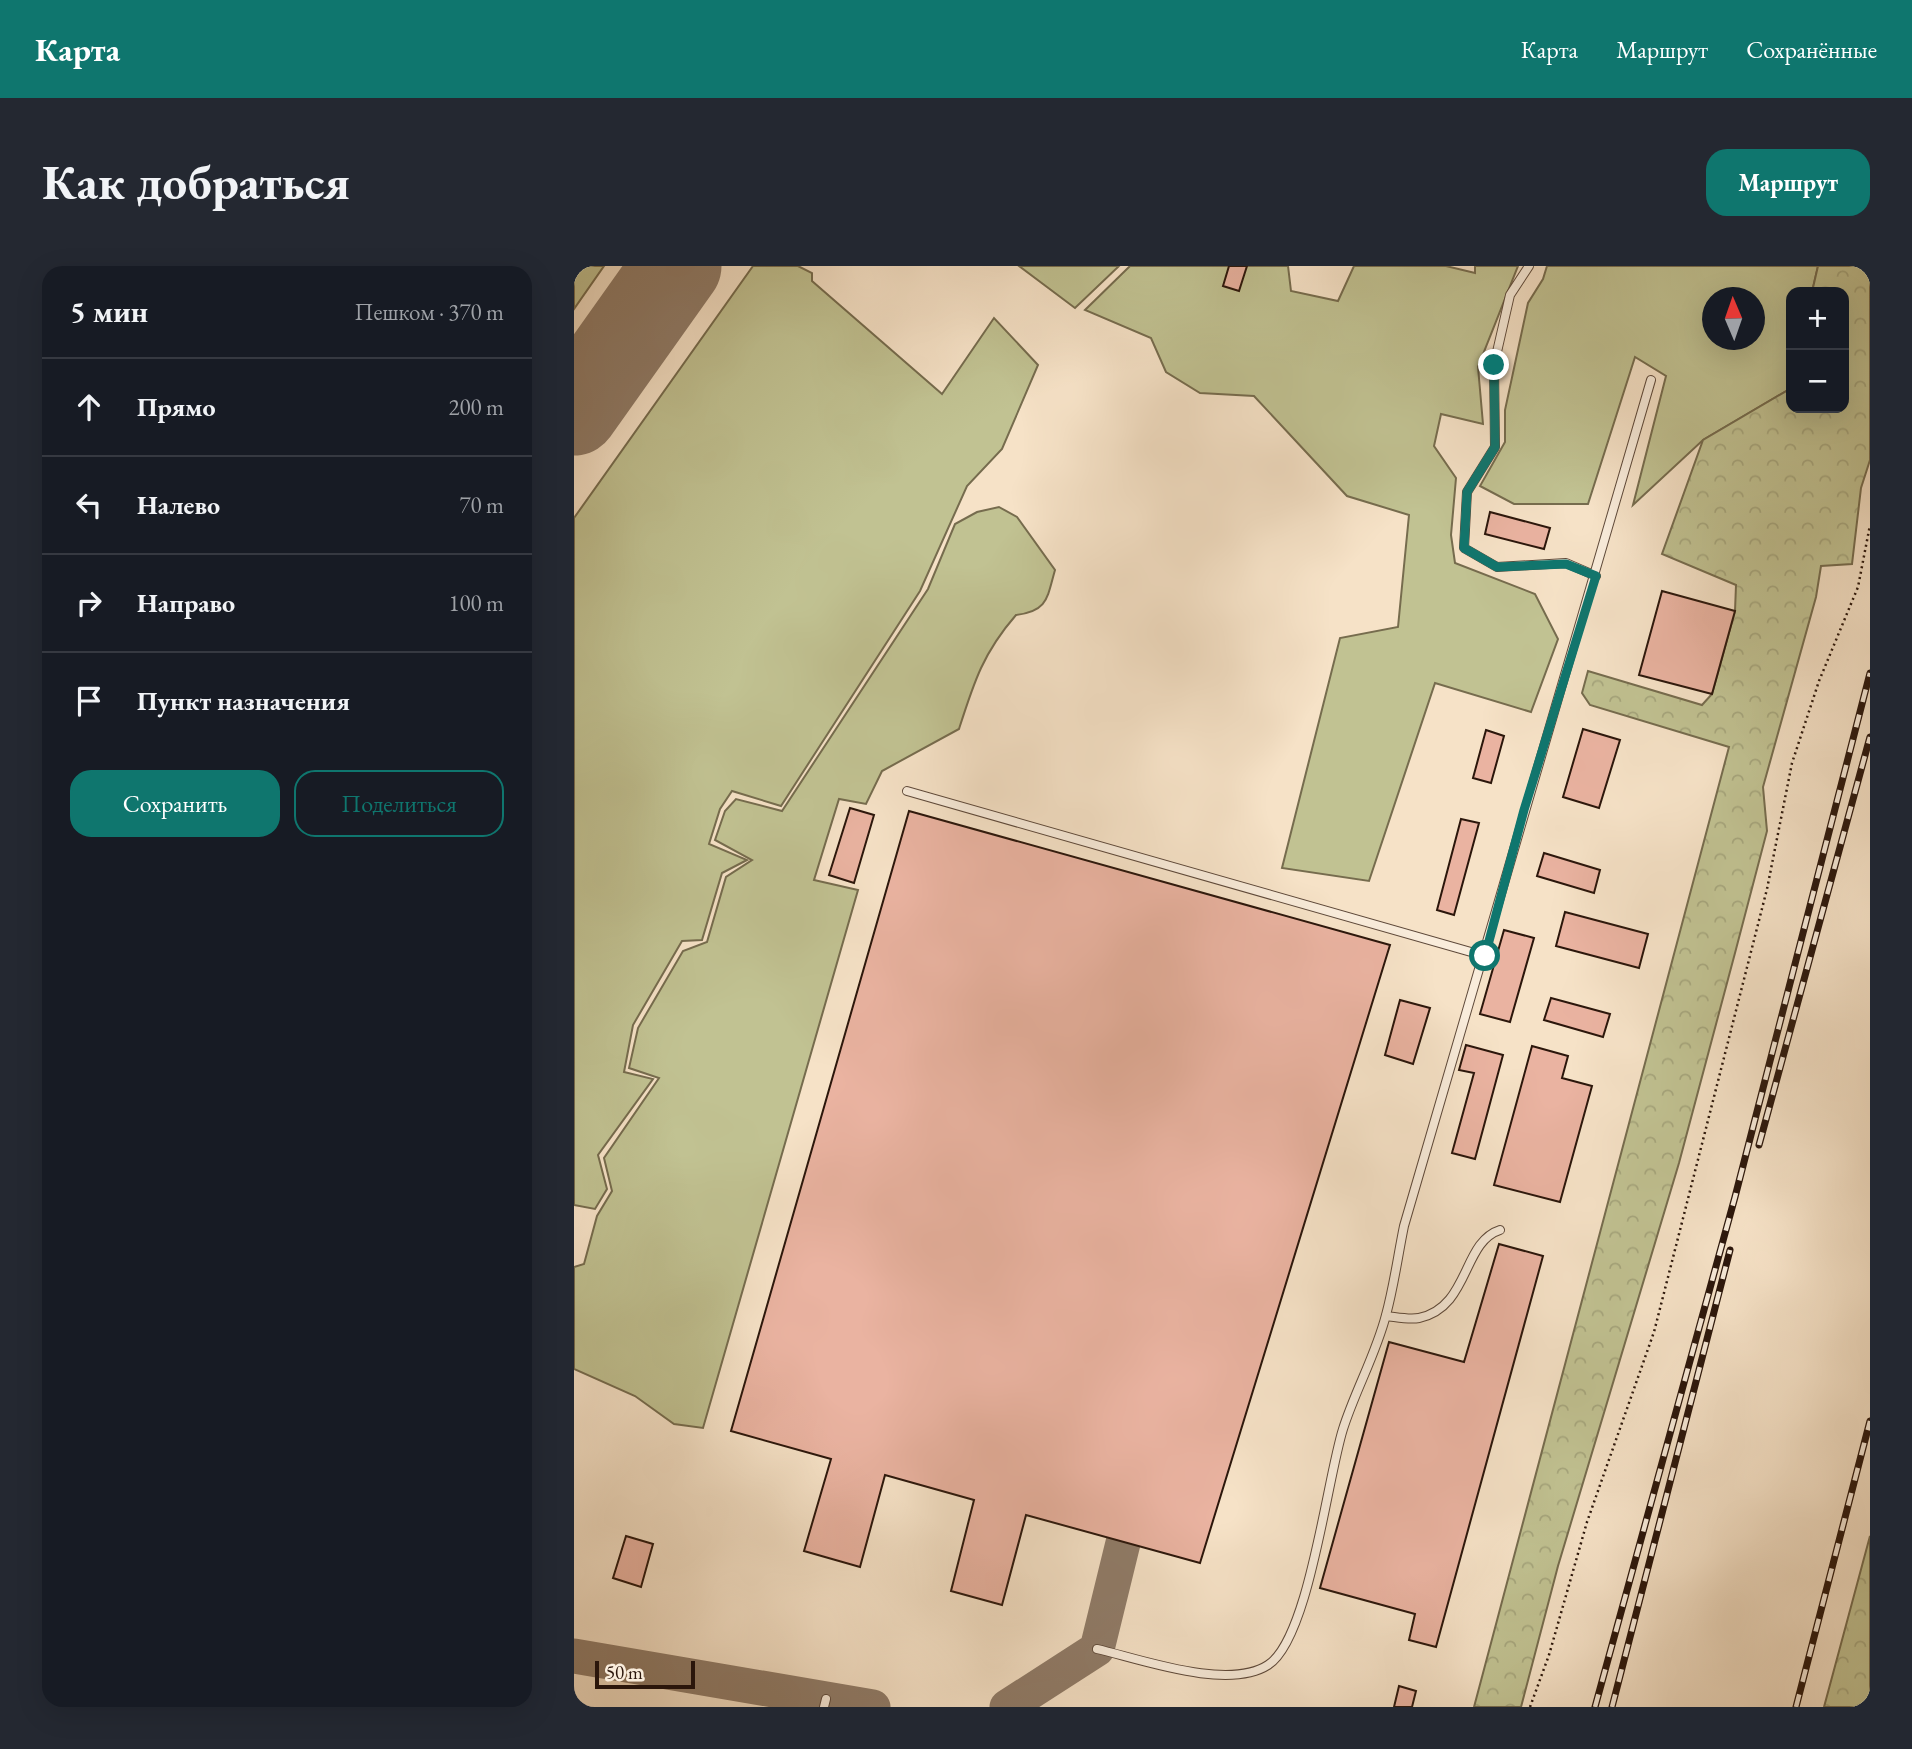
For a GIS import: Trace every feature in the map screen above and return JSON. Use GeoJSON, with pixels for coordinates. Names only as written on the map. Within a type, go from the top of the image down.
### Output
{"type":"FeatureCollection","features":[{"type":"Feature","properties":{"kind":"lane"},"geometry":{"type":"LineString","coordinates":[[1529,266],[1510,295],[1494,365],[1495,447],[1467,492],[1464,548],[1497,567],[1566,564],[1596,576]]}},
{"type":"Feature","properties":{"kind":"lane"},"geometry":{"type":"LineString","coordinates":[[1097,1648],[1210,1675],[1254,1672],[1269,1665],[1280,1654],[1293,1627],[1317,1552],[1342,1431],[1386,1316],[1404,1226],[1485,956],[1524,810],[1596,576],[1651,380]]}},
{"type":"Feature","properties":{"kind":"lane"},"geometry":{"type":"LineString","coordinates":[[907,791],[1485,956]]}},
{"type":"Feature","properties":{"kind":"lane"},"geometry":{"type":"LineString","coordinates":[[1386,1316],[1416,1319],[1448,1303],[1485,1239],[1500,1230]]}},
{"type":"Feature","properties":{"kind":"path"},"geometry":{"type":"LineString","coordinates":[[1530,1707],[1549,1655],[1587,1522],[1654,1332],[1767,889],[1792,762],[1819,681],[1858,587],[1870,525]]}},
{"type":"Feature","properties":{"kind":"green space"},"geometry":{"type":"Polygon","coordinates":[[[574,266],[604,266],[574,309],[574,266]]]}},
{"type":"Feature","properties":{"kind":"green space"},"geometry":{"type":"Polygon","coordinates":[[[753,266],[798,266],[812,273],[812,281],[942,394],[994,318],[1038,365],[1002,449],[967,486],[920,591],[781,806],[732,791],[720,809],[709,844],[747,860],[722,873],[702,940],[682,941],[633,1025],[624,1072],[653,1079],[598,1155],[607,1189],[595,1209],[574,1205],[574,518],[753,266]]]}},
{"type":"Feature","properties":{"kind":"green space"},"geometry":{"type":"Polygon","coordinates":[[[1019,266],[1119,266],[1075,308],[1019,266]]]}},
{"type":"Feature","properties":{"kind":"green space"},"geometry":{"type":"Polygon","coordinates":[[[1130,266],[1288,266],[1291,291],[1338,301],[1354,266],[1446,266],[1475,273],[1475,266],[1518,266],[1478,367],[1483,424],[1441,414],[1434,446],[1456,478],[1451,535],[1455,563],[1535,594],[1558,639],[1531,712],[1435,683],[1369,881],[1282,868],[1340,638],[1398,627],[1409,515],[1347,496],[1254,396],[1200,393],[1166,372],[1151,338],[1085,310],[1130,266]]]}},
{"type":"Feature","properties":{"kind":"green space"},"geometry":{"type":"Polygon","coordinates":[[[1547,266],[1818,266],[1813,287],[1786,287],[1786,391],[1703,440],[1633,505],[1666,376],[1635,357],[1588,504],[1514,504],[1480,486],[1505,442],[1505,410],[1528,303],[1543,279],[1547,266]]]}},
{"type":"Feature","properties":{"kind":"green space"},"geometry":{"type":"Polygon","coordinates":[[[1818,266],[1870,266],[1870,460],[1861,488],[1852,564],[1821,566],[1816,597],[1763,787],[1767,831],[1735,953],[1679,1163],[1558,1566],[1521,1707],[1474,1707],[1729,747],[1590,705],[1582,693],[1588,671],[1702,705],[1712,694],[1735,611],[1736,585],[1662,554],[1703,440],[1786,391],[1786,413],[1849,413],[1849,287],[1813,287],[1818,266]]]}},
{"type":"Feature","properties":{"kind":"green space"},"geometry":{"type":"Polygon","coordinates":[[[999,507],[1017,517],[1055,570],[1048,595],[1034,610],[1016,615],[995,642],[975,682],[959,729],[882,771],[866,804],[839,799],[814,880],[858,890],[703,1428],[674,1424],[635,1396],[574,1369],[574,1267],[584,1264],[597,1216],[612,1191],[604,1158],[659,1078],[629,1068],[638,1028],[683,951],[707,942],[726,877],[752,860],[715,840],[725,811],[736,799],[782,811],[928,589],[955,524],[977,512],[999,507]]]}},
{"type":"Feature","properties":{"kind":"green space"},"geometry":{"type":"Polygon","coordinates":[[[1870,1536],[1870,1707],[1824,1707],[1870,1536]]]}},
{"type":"Feature","properties":{"kind":"building"},"geometry":{"type":"Polygon","coordinates":[[[1229,266],[1247,266],[1239,291],[1223,286],[1229,266]]]}},
{"type":"Feature","properties":{"kind":"building"},"geometry":{"type":"Polygon","coordinates":[[[1490,512],[1550,528],[1544,549],[1485,534],[1490,512]]]}},
{"type":"Feature","properties":{"kind":"building"},"geometry":{"type":"Polygon","coordinates":[[[1662,591],[1735,611],[1712,694],[1639,675],[1662,591]]]}},
{"type":"Feature","properties":{"kind":"building"},"geometry":{"type":"Polygon","coordinates":[[[1583,729],[1620,740],[1599,808],[1563,797],[1583,729]]]}},
{"type":"Feature","properties":{"kind":"building"},"geometry":{"type":"Polygon","coordinates":[[[1486,730],[1504,736],[1491,783],[1473,778],[1486,730]]]}},
{"type":"Feature","properties":{"kind":"building"},"geometry":{"type":"Polygon","coordinates":[[[850,808],[874,815],[854,883],[829,875],[850,808]]]}},
{"type":"Feature","properties":{"kind":"building"},"geometry":{"type":"Polygon","coordinates":[[[909,811],[1390,945],[1200,1563],[1026,1515],[1002,1605],[951,1591],[974,1500],[885,1475],[860,1567],[804,1551],[831,1459],[731,1431],[909,811]]]}},
{"type":"Feature","properties":{"kind":"building"},"geometry":{"type":"Polygon","coordinates":[[[1461,819],[1479,823],[1454,915],[1437,910],[1461,819]]]}},
{"type":"Feature","properties":{"kind":"building"},"geometry":{"type":"Polygon","coordinates":[[[1544,853],[1600,870],[1594,893],[1537,876],[1544,853]]]}},
{"type":"Feature","properties":{"kind":"building"},"geometry":{"type":"Polygon","coordinates":[[[1565,912],[1648,934],[1639,968],[1556,946],[1565,912]]]}},
{"type":"Feature","properties":{"kind":"building"},"geometry":{"type":"Polygon","coordinates":[[[1504,930],[1534,938],[1510,1022],[1480,1014],[1504,930]]]}},
{"type":"Feature","properties":{"kind":"building"},"geometry":{"type":"Polygon","coordinates":[[[1551,998],[1610,1014],[1603,1037],[1544,1020],[1551,998]]]}},
{"type":"Feature","properties":{"kind":"building"},"geometry":{"type":"Polygon","coordinates":[[[1400,1000],[1430,1008],[1413,1064],[1385,1055],[1400,1000]]]}},
{"type":"Feature","properties":{"kind":"building"},"geometry":{"type":"Polygon","coordinates":[[[1466,1045],[1503,1055],[1475,1159],[1452,1153],[1474,1073],[1459,1070],[1466,1045]]]}},
{"type":"Feature","properties":{"kind":"building"},"geometry":{"type":"Polygon","coordinates":[[[1532,1046],[1568,1056],[1562,1078],[1592,1086],[1560,1202],[1494,1185],[1532,1046]]]}},
{"type":"Feature","properties":{"kind":"building"},"geometry":{"type":"Polygon","coordinates":[[[1499,1244],[1543,1256],[1436,1647],[1409,1640],[1415,1614],[1320,1588],[1389,1342],[1464,1362],[1499,1244]]]}},
{"type":"Feature","properties":{"kind":"building"},"geometry":{"type":"Polygon","coordinates":[[[626,1536],[653,1544],[641,1587],[613,1578],[626,1536]]]}},
{"type":"Feature","properties":{"kind":"building"},"geometry":{"type":"Polygon","coordinates":[[[1399,1686],[1416,1691],[1412,1707],[1394,1707],[1399,1686]]]}},
{"type":"Feature","properties":{"kind":"taxiway"},"geometry":{"type":"LineString","coordinates":[[1007,1707],[1097,1649],[1123,1543]]}},
{"type":"Feature","properties":{"kind":"taxiway"},"geometry":{"type":"LineString","coordinates":[[574,1656],[873,1707]]}},
{"type":"Feature","properties":{"kind":"runway"},"geometry":{"type":"LineString","coordinates":[[574,411],[677,266]]}},
{"type":"Feature","properties":{"kind":"railway"},"geometry":{"type":"LineString","coordinates":[[1595,1707],[1735,1197],[1870,673]]}},
{"type":"Feature","properties":{"kind":"railway"},"geometry":{"type":"LineString","coordinates":[[1759,1145],[1870,737]]}},
{"type":"Feature","properties":{"kind":"railway"},"geometry":{"type":"LineString","coordinates":[[1612,1707],[1730,1250]]}},
{"type":"Feature","properties":{"kind":"railway"},"geometry":{"type":"LineString","coordinates":[[1796,1707],[1870,1421]]}},
{"type":"Feature","properties":{"kind":"route"},"geometry":{"type":"LineString","coordinates":[[1485,956],[1524,810],[1596,576],[1566,564],[1497,567],[1464,548],[1467,492],[1495,447],[1494,365]]}}]}
